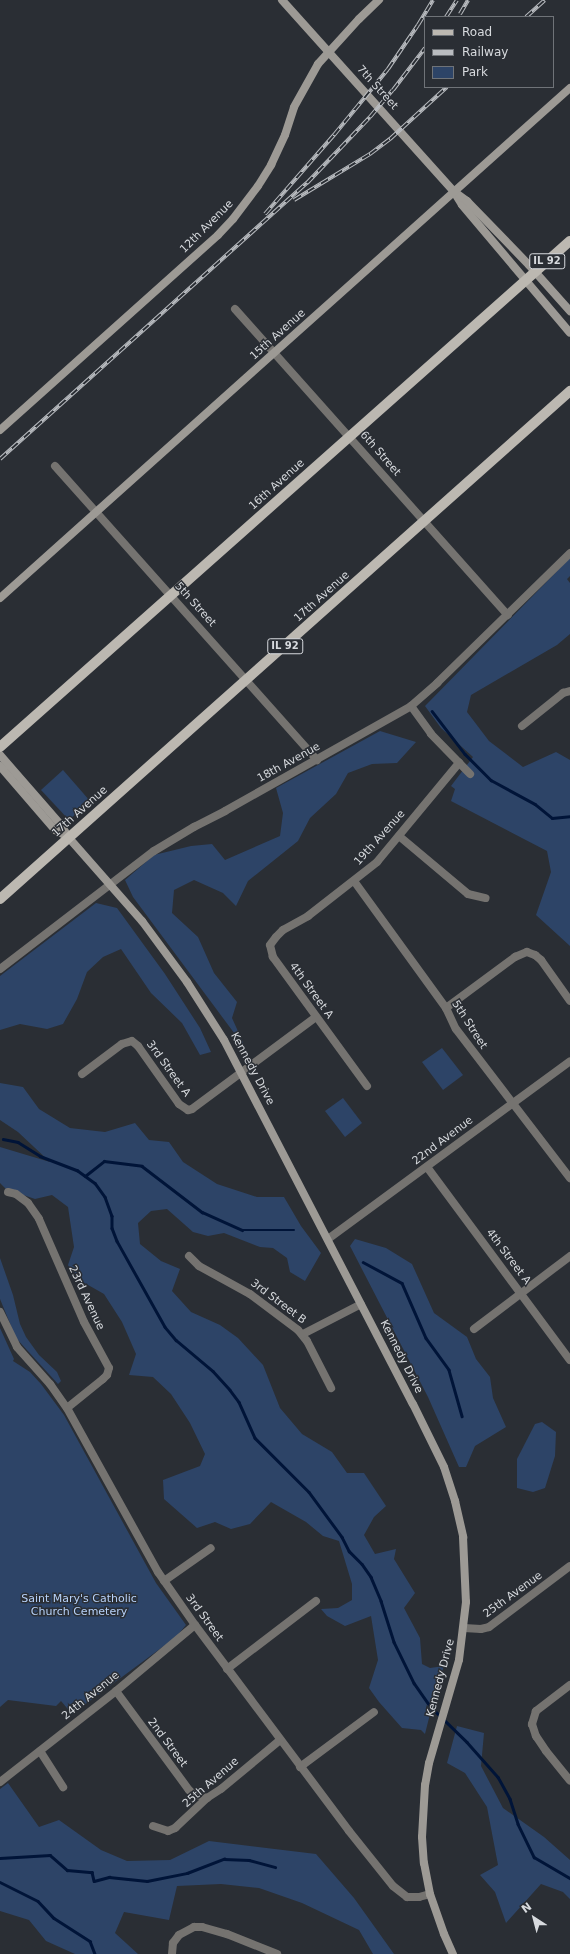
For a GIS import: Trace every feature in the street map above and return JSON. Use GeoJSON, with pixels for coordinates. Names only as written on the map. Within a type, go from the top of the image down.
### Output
{"type":"FeatureCollection","features":[{"type":"Feature","properties":{"kind":"main road","name":"16th Avenue"},"geometry":{"type":"LineString","coordinates":[[0,747],[570,241]]}},
{"type":"Feature","properties":{"kind":"main road","name":"17th Avenue"},"geometry":{"type":"LineString","coordinates":[[0,900],[570,391]]}},
{"type":"Feature","properties":{"kind":"street","name":"7th Street"},"geometry":{"type":"LineString","coordinates":[[282,0],[454,192],[462,205],[497,245],[525,282],[570,333]]}},
{"type":"Feature","properties":{"kind":"street","name":"12th Avenue"},"geometry":{"type":"LineString","coordinates":[[0,430],[213,240],[233,219],[258,186],[271,165],[285,135],[294,108],[318,64],[359,19],[380,0]]}},
{"type":"Feature","properties":{"kind":"street","name":"15th Avenue"},"geometry":{"type":"LineString","coordinates":[[0,598],[570,88]]}},
{"type":"Feature","properties":{"kind":"street","name":"7th Street"},"geometry":{"type":"LineString","coordinates":[[454,192],[467,201],[570,311]]}},
{"type":"Feature","properties":{"kind":"street","name":"6th Street"},"geometry":{"type":"LineString","coordinates":[[235,308],[508,615]]}},
{"type":"Feature","properties":{"kind":"street","name":"5th Street"},"geometry":{"type":"LineString","coordinates":[[55,466],[317,760]]}},
{"type":"Feature","properties":{"kind":"street","name":"18th Avenue"},"geometry":{"type":"LineString","coordinates":[[0,969],[154,852],[194,826],[317,760],[411,706],[508,615],[570,553]]}},
{"type":"Feature","properties":{"kind":"street"},"geometry":{"type":"LineString","coordinates":[[522,726],[563,693],[570,691]]}},
{"type":"Feature","properties":{"kind":"street"},"geometry":{"type":"LineString","coordinates":[[411,706],[431,734],[470,774]]}},
{"type":"Feature","properties":{"kind":"street","name":"Kennedy Drive"},"geometry":{"type":"LineString","coordinates":[[0,755],[61,825],[69,838],[142,921],[187,982],[224,1040],[434,1446],[450,1485],[463,1537],[467,1582],[464,1628],[459,1660],[432,1751],[425,1784],[422,1837],[424,1863],[430,1894],[452,1954]]}},
{"type":"Feature","properties":{"kind":"street","name":"19th Avenue"},"geometry":{"type":"LineString","coordinates":[[270,945],[271,942],[283,930],[308,916],[354,882],[376,862],[459,763]]}},
{"type":"Feature","properties":{"kind":"street","name":"Kennedy Drive"},"geometry":{"type":"LineString","coordinates":[[0,766],[55,830],[69,838]]}},
{"type":"Feature","properties":{"kind":"street"},"geometry":{"type":"LineString","coordinates":[[399,836],[468,894],[486,898]]}},
{"type":"Feature","properties":{"kind":"street","name":"5th Street"},"geometry":{"type":"LineString","coordinates":[[354,882],[446,1008],[456,1029],[570,1178]]}},
{"type":"Feature","properties":{"kind":"street","name":"4th Street A"},"geometry":{"type":"LineString","coordinates":[[270,945],[273,957],[367,1086]]}},
{"type":"Feature","properties":{"kind":"street"},"geometry":{"type":"LineString","coordinates":[[446,1008],[514,957],[527,952],[536,955],[541,960],[570,1001]]}},
{"type":"Feature","properties":{"kind":"street"},"geometry":{"type":"LineString","coordinates":[[242,1073],[316,1017]]}},
{"type":"Feature","properties":{"kind":"street","name":"3rd Street A"},"geometry":{"type":"LineString","coordinates":[[82,1074],[122,1044],[132,1041],[138,1046],[179,1104],[188,1110],[196,1107],[242,1073]]}},
{"type":"Feature","properties":{"kind":"street","name":"22nd Avenue"},"geometry":{"type":"LineString","coordinates":[[328,1239],[570,1060]]}},
{"type":"Feature","properties":{"kind":"street","name":"4th Street A"},"geometry":{"type":"LineString","coordinates":[[427,1167],[570,1360]]}},
{"type":"Feature","properties":{"kind":"street","name":"23rd Avenue"},"geometry":{"type":"LineString","coordinates":[[8,1192],[16,1194],[28,1203],[39,1219],[84,1322],[109,1368],[107,1375],[103,1379],[67,1408]]}},
{"type":"Feature","properties":{"kind":"street","name":"3rd Street B"},"geometry":{"type":"LineString","coordinates":[[189,1256],[199,1266],[239,1287],[260,1301],[303,1334],[331,1388]]}},
{"type":"Feature","properties":{"kind":"street"},"geometry":{"type":"LineString","coordinates":[[474,1329],[570,1256]]}},
{"type":"Feature","properties":{"kind":"street"},"geometry":{"type":"LineString","coordinates":[[303,1334],[361,1304]]}},
{"type":"Feature","properties":{"kind":"street","name":"3rd Street"},"geometry":{"type":"LineString","coordinates":[[0,1312],[17,1347],[50,1384],[67,1408],[109,1487],[164,1581],[227,1669],[348,1831],[398,1892],[412,1898],[430,1894]]}},
{"type":"Feature","properties":{"kind":"street"},"geometry":{"type":"LineString","coordinates":[[164,1581],[211,1548]]}},
{"type":"Feature","properties":{"kind":"street","name":"25th Avenue"},"geometry":{"type":"LineString","coordinates":[[464,1628],[481,1629],[489,1627],[570,1566]]}},
{"type":"Feature","properties":{"kind":"street"},"geometry":{"type":"LineString","coordinates":[[227,1669],[316,1601]]}},
{"type":"Feature","properties":{"kind":"street","name":"24th Avenue"},"geometry":{"type":"LineString","coordinates":[[0,1782],[116,1691],[195,1625]]}},
{"type":"Feature","properties":{"kind":"street"},"geometry":{"type":"LineString","coordinates":[[570,1685],[536,1711],[532,1719],[532,1729],[536,1736],[570,1781]]}},
{"type":"Feature","properties":{"kind":"street","name":"2nd Street"},"geometry":{"type":"LineString","coordinates":[[116,1691],[189,1790],[194,1794],[207,1798]]}},
{"type":"Feature","properties":{"kind":"street"},"geometry":{"type":"LineString","coordinates":[[300,1766],[374,1712]]}},
{"type":"Feature","properties":{"kind":"street","name":"25th Avenue"},"geometry":{"type":"LineString","coordinates":[[153,1826],[162,1830],[171,1830],[187,1818],[207,1798],[280,1740]]}},
{"type":"Feature","properties":{"kind":"street"},"geometry":{"type":"LineString","coordinates":[[40,1752],[63,1787]]}},
{"type":"Feature","properties":{"kind":"street"},"geometry":{"type":"LineString","coordinates":[[172,1954],[173,1943],[183,1932],[194,1927],[202,1927],[227,1934],[277,1954]]}},
{"type":"Feature","properties":{"kind":"green space"},"geometry":{"type":"Polygon","coordinates":[[[570,558],[570,576],[567,579],[570,583],[570,634],[557,645],[471,695],[467,712],[489,741],[523,767],[556,752],[570,760],[570,946],[536,915],[551,872],[547,851],[451,801],[455,789],[451,786],[473,757],[441,728],[425,706],[570,558]]]}},
{"type":"Feature","properties":{"kind":"green space"},"geometry":{"type":"Polygon","coordinates":[[[380,731],[416,742],[397,763],[372,764],[348,773],[336,794],[310,818],[298,841],[248,881],[236,906],[223,893],[194,880],[174,890],[172,913],[198,937],[214,973],[237,1002],[232,1018],[246,1049],[133,897],[125,880],[154,855],[191,846],[212,844],[225,860],[280,836],[283,813],[276,788],[380,731]]]}},
{"type":"Feature","properties":{"kind":"green space"},"geometry":{"type":"Polygon","coordinates":[[[63,770],[90,801],[69,820],[41,790],[63,770]]]}},
{"type":"Feature","properties":{"kind":"green space"},"geometry":{"type":"Polygon","coordinates":[[[96,903],[117,908],[165,974],[200,1028],[211,1052],[200,1055],[182,1023],[151,993],[121,949],[103,957],[87,972],[77,999],[63,1024],[47,1029],[20,1024],[0,1030],[0,976],[96,903]]]}},
{"type":"Feature","properties":{"kind":"green space"},"geometry":{"type":"Polygon","coordinates":[[[442,1048],[463,1075],[443,1090],[422,1062],[442,1048]]]}},
{"type":"Feature","properties":{"kind":"green space"},"geometry":{"type":"Polygon","coordinates":[[[0,1083],[23,1087],[39,1109],[70,1128],[105,1132],[135,1123],[149,1140],[169,1142],[183,1162],[217,1184],[257,1197],[284,1197],[301,1226],[321,1253],[305,1281],[290,1272],[287,1258],[273,1248],[260,1247],[224,1233],[208,1236],[193,1232],[167,1209],[151,1211],[138,1223],[140,1244],[161,1261],[180,1269],[172,1291],[191,1312],[220,1325],[238,1338],[263,1365],[280,1408],[302,1434],[332,1452],[347,1473],[364,1473],[386,1506],[374,1517],[364,1535],[375,1554],[396,1549],[394,1559],[415,1593],[404,1608],[420,1638],[422,1664],[430,1668],[444,1666],[440,1678],[441,1686],[430,1714],[425,1734],[421,1730],[402,1728],[369,1688],[378,1660],[371,1616],[345,1626],[327,1616],[321,1609],[338,1608],[352,1600],[352,1584],[339,1541],[323,1536],[306,1522],[271,1502],[250,1524],[231,1529],[215,1522],[197,1528],[164,1499],[163,1480],[200,1466],[205,1454],[190,1423],[171,1394],[153,1377],[129,1375],[136,1354],[122,1322],[104,1294],[74,1277],[68,1265],[74,1247],[68,1207],[52,1195],[35,1199],[6,1189],[0,1183],[0,1147],[50,1162],[18,1132],[0,1120],[0,1083]]]}},
{"type":"Feature","properties":{"kind":"green space"},"geometry":{"type":"Polygon","coordinates":[[[343,1098],[362,1123],[345,1137],[325,1111],[343,1098]]]}},
{"type":"Feature","properties":{"kind":"green space"},"geometry":{"type":"Polygon","coordinates":[[[355,1239],[386,1248],[412,1264],[434,1313],[467,1337],[476,1359],[490,1377],[493,1398],[506,1427],[475,1446],[466,1467],[459,1467],[428,1397],[350,1246],[355,1239]]]}},
{"type":"Feature","properties":{"kind":"green space"},"geometry":{"type":"Polygon","coordinates":[[[0,1258],[13,1295],[20,1324],[26,1337],[39,1355],[57,1372],[61,1381],[58,1384],[16,1338],[0,1299],[0,1258]]]}},
{"type":"Feature","properties":{"kind":"green space","name":"Saint Mary's Catholic Church Cemetery"},"geometry":{"type":"Polygon","coordinates":[[[0,1328],[14,1359],[13,1361],[30,1372],[64,1415],[156,1583],[186,1625],[176,1637],[72,1714],[61,1701],[56,1706],[8,1700],[0,1707],[0,1328]]]}},
{"type":"Feature","properties":{"kind":"green space"},"geometry":{"type":"Polygon","coordinates":[[[542,1422],[556,1432],[555,1456],[545,1488],[533,1492],[517,1488],[517,1459],[535,1424],[542,1422]]]}},
{"type":"Feature","properties":{"kind":"green space"},"geometry":{"type":"Polygon","coordinates":[[[457,1726],[484,1733],[481,1766],[503,1808],[544,1837],[570,1860],[570,1899],[563,1892],[541,1884],[506,1923],[495,1892],[480,1875],[498,1865],[487,1807],[465,1773],[447,1763],[457,1726]]]}},
{"type":"Feature","properties":{"kind":"green space"},"geometry":{"type":"Polygon","coordinates":[[[8,1783],[39,1827],[59,1820],[101,1850],[127,1861],[170,1860],[209,1841],[316,1854],[354,1898],[394,1954],[373,1954],[359,1930],[302,1903],[259,1888],[221,1884],[177,1886],[169,1920],[124,1912],[115,1933],[138,1954],[75,1954],[46,1941],[29,1920],[0,1911],[0,1789],[8,1783]]]}},
{"type":"Feature","properties":{"kind":"waterway"},"geometry":{"type":"LineString","coordinates":[[432,711],[465,754],[491,780],[535,804],[552,818],[570,816]]}},
{"type":"Feature","properties":{"kind":"waterway"},"geometry":{"type":"LineString","coordinates":[[3,1139],[18,1142],[40,1156],[77,1170],[95,1183],[105,1197],[112,1216],[112,1228],[117,1241],[165,1327],[176,1340],[213,1371],[230,1390],[239,1402],[255,1438],[309,1492],[342,1537],[349,1551],[362,1564],[371,1577],[381,1601],[394,1642],[414,1683],[431,1707],[467,1742],[498,1777],[510,1799],[518,1824],[534,1857],[570,1878]]}},
{"type":"Feature","properties":{"kind":"waterway"},"geometry":{"type":"LineString","coordinates":[[85,1176],[104,1161],[142,1166],[202,1212],[242,1230],[294,1230]]}},
{"type":"Feature","properties":{"kind":"waterway"},"geometry":{"type":"LineString","coordinates":[[363,1262],[402,1283],[426,1338],[449,1370],[462,1416]]}},
{"type":"Feature","properties":{"kind":"waterway"},"geometry":{"type":"LineString","coordinates":[[0,1858],[50,1855],[67,1870],[92,1872],[94,1881],[109,1877],[147,1881],[187,1873],[224,1859],[249,1860],[275,1867]]}},
{"type":"Feature","properties":{"kind":"waterway"},"geometry":{"type":"LineString","coordinates":[[0,1882],[38,1901],[54,1918],[90,1941],[95,1954]]}},
{"type":"Feature","properties":{"kind":"railway"},"geometry":{"type":"LineString","coordinates":[[265,214],[334,135],[388,69],[433,0]]}},
{"type":"Feature","properties":{"kind":"railway"},"geometry":{"type":"LineString","coordinates":[[447,16],[457,0]]}},
{"type":"Feature","properties":{"kind":"railway"},"geometry":{"type":"LineString","coordinates":[[460,14],[468,0]]}},
{"type":"Feature","properties":{"kind":"railway"},"geometry":{"type":"LineString","coordinates":[[527,16],[545,0]]}},
{"type":"Feature","properties":{"kind":"railway"},"geometry":{"type":"LineString","coordinates":[[0,459],[307,183],[370,117],[424,49]]}},
{"type":"Feature","properties":{"kind":"railway"},"geometry":{"type":"LineString","coordinates":[[294,200],[370,154],[390,139],[446,88]]}}]}
